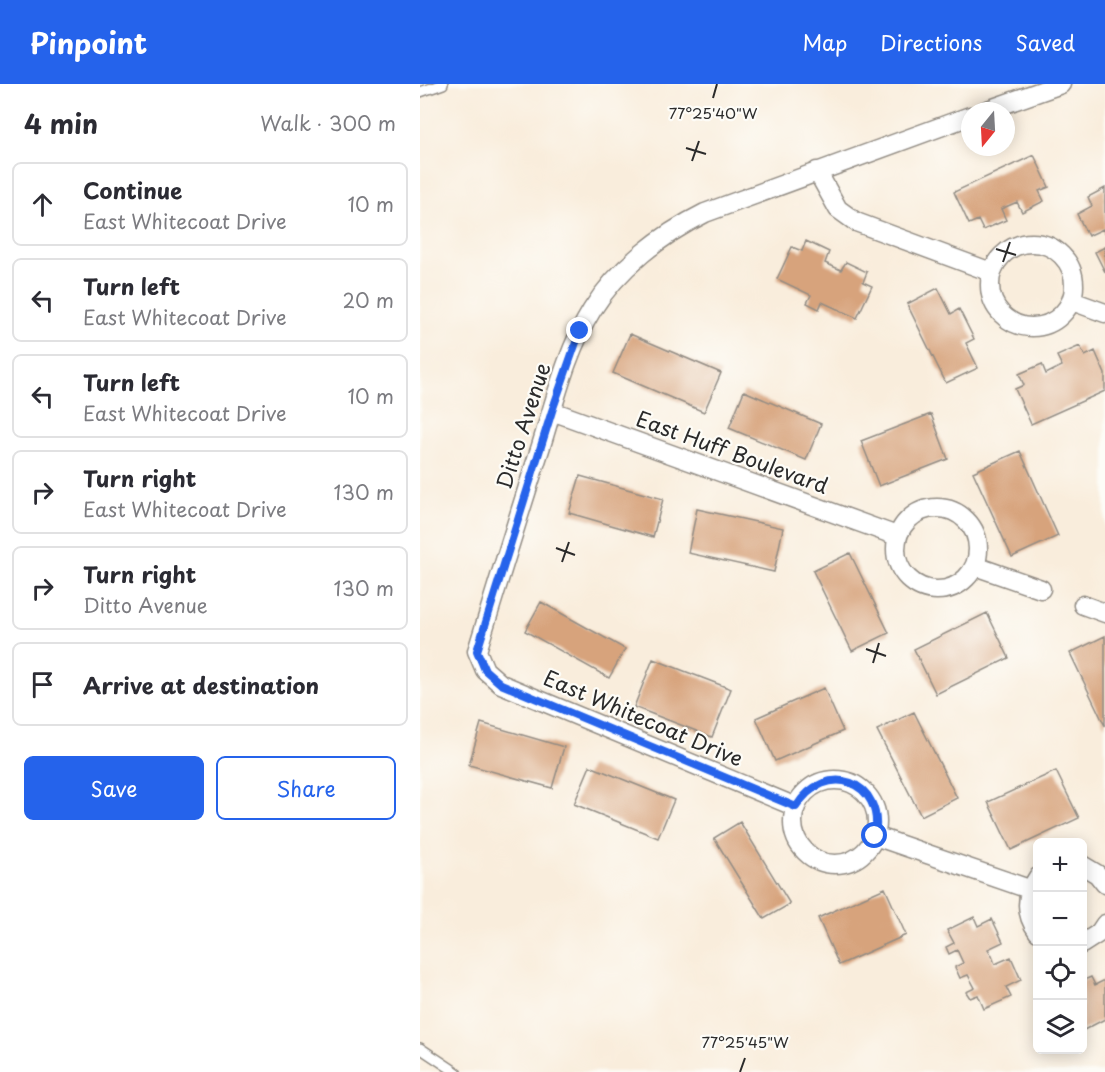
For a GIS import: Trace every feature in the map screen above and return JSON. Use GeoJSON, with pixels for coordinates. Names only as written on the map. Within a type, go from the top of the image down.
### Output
{"type":"FeatureCollection","features":[{"type":"Feature","properties":{"kind":"street"},"geometry":{"type":"LineString","coordinates":[[1011,102],[1061,84]]}},
{"type":"Feature","properties":{"kind":"street","name":"Ditto Avenue"},"geometry":{"type":"LineString","coordinates":[[480,663],[477,651],[552,411],[580,331],[593,308],[642,253],[678,226],[705,213],[817,171],[961,120]]}},
{"type":"Feature","properties":{"kind":"street"},"geometry":{"type":"LineString","coordinates":[[817,171],[838,209],[856,222],[992,272]]}},
{"type":"Feature","properties":{"kind":"street"},"geometry":{"type":"LineString","coordinates":[[1024,243],[1047,245],[1065,258],[1074,279],[1071,302],[1058,319],[1039,327],[1017,325],[1000,313],[990,293],[992,272],[1004,253],[1024,243]]}},
{"type":"Feature","properties":{"kind":"street"},"geometry":{"type":"LineString","coordinates":[[1071,302],[1105,313]]}},
{"type":"Feature","properties":{"kind":"street","name":"East Huff Boulevard"},"geometry":{"type":"LineString","coordinates":[[552,411],[897,536]]}},
{"type":"Feature","properties":{"kind":"street"},"geometry":{"type":"LineString","coordinates":[[929,508],[944,508],[958,513],[970,523],[976,537],[978,551],[975,566],[966,579],[953,587],[938,591],[922,588],[909,580],[899,567],[895,552],[897,536],[904,523],[915,513],[929,508]]}},
{"type":"Feature","properties":{"kind":"street"},"geometry":{"type":"LineString","coordinates":[[975,566],[1041,589]]}},
{"type":"Feature","properties":{"kind":"street"},"geometry":{"type":"LineString","coordinates":[[1083,605],[1105,613]]}},
{"type":"Feature","properties":{"kind":"street","name":"East Whitecoat Drive"},"geometry":{"type":"LineString","coordinates":[[480,663],[501,684],[796,807]]}},
{"type":"Feature","properties":{"kind":"street"},"geometry":{"type":"LineString","coordinates":[[834,779],[850,782],[864,791],[874,804],[878,820],[875,836],[866,850],[853,860],[837,864],[820,861],[807,852],[797,838],[793,823],[796,807],[805,793],[818,783],[834,779]]}},
{"type":"Feature","properties":{"kind":"street"},"geometry":{"type":"LineString","coordinates":[[875,836],[1033,883],[1027,906],[1033,926]]}},
{"type":"Feature","properties":{"kind":"street"},"geometry":{"type":"LineString","coordinates":[[1087,867],[1098,874],[1105,884]]}},
{"type":"Feature","properties":{"kind":"street"},"geometry":{"type":"LineString","coordinates":[[1087,941],[1100,933],[1105,924]]}},
{"type":"Feature","properties":{"kind":"lane"},"geometry":{"type":"LineString","coordinates":[[420,92],[443,84]]}},
{"type":"Feature","properties":{"kind":"lane"},"geometry":{"type":"LineString","coordinates":[[420,1048],[456,1072]]}},
{"type":"Feature","properties":{"kind":"building"},"geometry":{"type":"Polygon","coordinates":[[[1034,155],[1049,187],[1039,191],[1044,201],[1022,212],[1017,202],[1001,209],[1006,220],[983,230],[978,220],[969,224],[954,192],[1034,155]]]}},
{"type":"Feature","properties":{"kind":"building"},"geometry":{"type":"Polygon","coordinates":[[[1105,188],[1105,234],[1103,229],[1088,236],[1077,214],[1092,206],[1088,197],[1105,188]]]}},
{"type":"Feature","properties":{"kind":"building"},"geometry":{"type":"Polygon","coordinates":[[[806,241],[829,252],[825,263],[841,270],[846,262],[867,272],[863,282],[872,286],[857,318],[822,302],[819,309],[807,303],[811,295],[777,279],[792,247],[802,251],[806,241]]]}},
{"type":"Feature","properties":{"kind":"building"},"geometry":{"type":"Polygon","coordinates":[[[1105,247],[1105,272],[1095,252],[1105,247]]]}},
{"type":"Feature","properties":{"kind":"building"},"geometry":{"type":"Polygon","coordinates":[[[938,288],[951,314],[959,309],[974,339],[966,343],[978,368],[946,383],[907,304],[938,288]]]}},
{"type":"Feature","properties":{"kind":"building"},"geometry":{"type":"Polygon","coordinates":[[[630,334],[721,373],[704,412],[613,373],[630,334]]]}},
{"type":"Feature","properties":{"kind":"building"},"geometry":{"type":"Polygon","coordinates":[[[1080,346],[1085,356],[1095,351],[1105,374],[1105,391],[1031,424],[1015,389],[1024,385],[1019,374],[1042,364],[1046,374],[1062,366],[1057,356],[1080,346]]]}},
{"type":"Feature","properties":{"kind":"building"},"geometry":{"type":"Polygon","coordinates":[[[744,391],[821,424],[806,460],[729,428],[744,391]]]}},
{"type":"Feature","properties":{"kind":"building"},"geometry":{"type":"Polygon","coordinates":[[[931,414],[948,459],[879,486],[861,441],[931,414]]]}},
{"type":"Feature","properties":{"kind":"building"},"geometry":{"type":"Polygon","coordinates":[[[1020,451],[1058,536],[1012,557],[973,472],[1020,451]]]}},
{"type":"Feature","properties":{"kind":"building"},"geometry":{"type":"Polygon","coordinates":[[[580,476],[663,499],[653,537],[569,513],[580,476]]]}},
{"type":"Feature","properties":{"kind":"building"},"geometry":{"type":"Polygon","coordinates":[[[697,509],[783,528],[774,572],[688,553],[697,509]]]}},
{"type":"Feature","properties":{"kind":"building"},"geometry":{"type":"Polygon","coordinates":[[[850,553],[889,633],[852,651],[813,571],[850,553]]]}},
{"type":"Feature","properties":{"kind":"building"},"geometry":{"type":"Polygon","coordinates":[[[541,602],[625,649],[609,678],[525,631],[541,602]]]}},
{"type":"Feature","properties":{"kind":"building"},"geometry":{"type":"Polygon","coordinates":[[[987,613],[1009,658],[936,694],[914,649],[987,613]]]}},
{"type":"Feature","properties":{"kind":"building"},"geometry":{"type":"Polygon","coordinates":[[[1105,636],[1105,726],[1070,653],[1105,636]]]}},
{"type":"Feature","properties":{"kind":"building"},"geometry":{"type":"Polygon","coordinates":[[[653,659],[731,689],[712,737],[634,707],[653,659]]]}},
{"type":"Feature","properties":{"kind":"building"},"geometry":{"type":"Polygon","coordinates":[[[824,688],[843,731],[775,761],[756,718],[824,688]]]}},
{"type":"Feature","properties":{"kind":"building"},"geometry":{"type":"Polygon","coordinates":[[[914,712],[957,798],[921,816],[877,730],[914,712]]]}},
{"type":"Feature","properties":{"kind":"building"},"geometry":{"type":"Polygon","coordinates":[[[481,723],[564,747],[552,788],[469,765],[481,723]]]}},
{"type":"Feature","properties":{"kind":"building"},"geometry":{"type":"Polygon","coordinates":[[[590,766],[674,800],[658,838],[574,804],[590,766]]]}},
{"type":"Feature","properties":{"kind":"building"},"geometry":{"type":"Polygon","coordinates":[[[1056,771],[1079,818],[1011,850],[988,802],[1056,771]]]}},
{"type":"Feature","properties":{"kind":"building"},"geometry":{"type":"Polygon","coordinates":[[[740,822],[790,904],[764,919],[714,838],[740,822]]]}},
{"type":"Feature","properties":{"kind":"building"},"geometry":{"type":"Polygon","coordinates":[[[885,888],[906,935],[839,965],[818,918],[885,888]]]}},
{"type":"Feature","properties":{"kind":"building"},"geometry":{"type":"Polygon","coordinates":[[[974,917],[978,926],[992,919],[1003,942],[988,949],[995,964],[1011,957],[1021,980],[1006,987],[1011,997],[984,1009],[978,995],[970,998],[966,992],[975,988],[968,975],[960,978],[955,967],[963,963],[957,950],[949,954],[946,947],[954,943],[947,930],[974,917]]]}},
{"type":"Feature","properties":{"kind":"building"},"geometry":{"type":"Polygon","coordinates":[[[1091,977],[1095,985],[1105,980],[1105,1019],[1087,1028],[1087,1000],[1087,979],[1091,977]]]}},
{"type":"Feature","properties":{"kind":"route"},"geometry":{"type":"LineString","coordinates":[[580,331],[552,411],[477,651],[480,663],[501,684],[796,807],[805,793],[818,783],[834,779],[850,782],[864,791],[874,804],[878,820],[875,836]]}}]}
